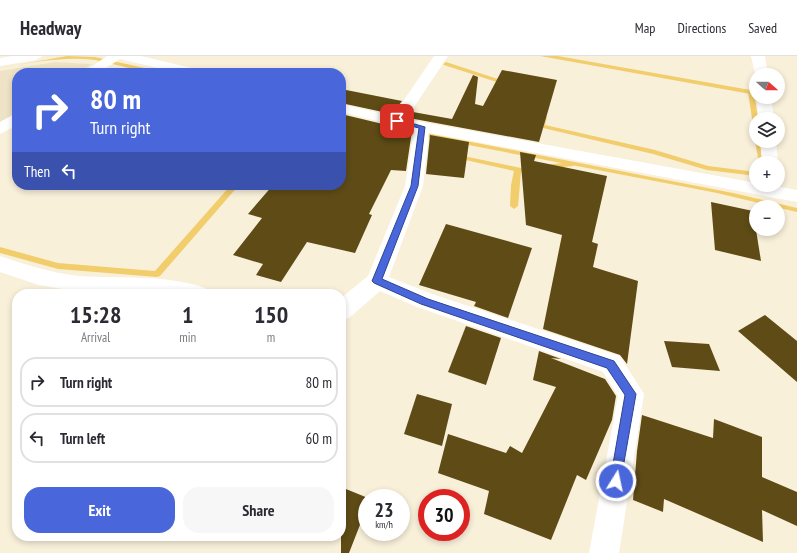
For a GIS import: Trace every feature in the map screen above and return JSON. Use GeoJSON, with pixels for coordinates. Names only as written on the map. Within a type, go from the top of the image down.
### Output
{"type":"FeatureCollection","features":[{"type":"Feature","properties":{"kind":"street"},"geometry":{"type":"LineString","coordinates":[[0,62],[36,56]]}},
{"type":"Feature","properties":{"kind":"street"},"geometry":{"type":"LineString","coordinates":[[97,68],[116,56]]}},
{"type":"Feature","properties":{"kind":"street"},"geometry":{"type":"LineString","coordinates":[[124,56],[174,68]]}},
{"type":"Feature","properties":{"kind":"street"},"geometry":{"type":"LineString","coordinates":[[397,121],[441,56]]}},
{"type":"Feature","properties":{"kind":"street"},"geometry":{"type":"LineString","coordinates":[[758,56],[760,68]]}},
{"type":"Feature","properties":{"kind":"street"},"geometry":{"type":"LineString","coordinates":[[346,109],[422,127],[749,184]]}},
{"type":"Feature","properties":{"kind":"street"},"geometry":{"type":"LineString","coordinates":[[0,129],[12,121]]}},
{"type":"Feature","properties":{"kind":"street"},"geometry":{"type":"LineString","coordinates":[[346,307],[377,281],[414,186],[422,127]]}},
{"type":"Feature","properties":{"kind":"street"},"geometry":{"type":"LineString","coordinates":[[785,192],[797,196]]}},
{"type":"Feature","properties":{"kind":"street"},"geometry":{"type":"LineString","coordinates":[[0,264],[40,277],[80,284],[157,286],[172,289]]}},
{"type":"Feature","properties":{"kind":"street"},"geometry":{"type":"LineString","coordinates":[[377,281],[425,301],[611,364],[631,394],[604,553]]}},
{"type":"Feature","properties":{"kind":"shaded area"},"geometry":{"type":"Polygon","coordinates":[[[67,56],[95,57],[144,68],[131,68],[95,60],[71,59],[0,68],[67,56]]]}},
{"type":"Feature","properties":{"kind":"shaded area"},"geometry":{"type":"Polygon","coordinates":[[[540,56],[558,56],[749,90],[749,94],[540,56]]]}},
{"type":"Feature","properties":{"kind":"shaded area"},"geometry":{"type":"Polygon","coordinates":[[[55,62],[91,64],[86,68],[18,68],[55,62]]]}},
{"type":"Feature","properties":{"kind":"shaded area"},"geometry":{"type":"Polygon","coordinates":[[[12,69],[12,115],[0,122],[0,71],[12,69]]]}},
{"type":"Feature","properties":{"kind":"shaded area"},"geometry":{"type":"Polygon","coordinates":[[[354,119],[763,200],[749,201],[717,193],[396,131],[354,119]]]}},
{"type":"Feature","properties":{"kind":"shaded area"},"geometry":{"type":"Polygon","coordinates":[[[785,205],[797,208],[797,212],[785,209],[785,205]]]}},
{"type":"Feature","properties":{"kind":"building"},"geometry":{"type":"Polygon","coordinates":[[[502,70],[557,80],[539,142],[409,118],[413,112],[452,119],[473,75],[478,77],[475,104],[483,106],[502,70]]]}},
{"type":"Feature","properties":{"kind":"building"},"geometry":{"type":"Polygon","coordinates":[[[346,90],[402,101],[392,114],[346,104],[346,90]]]}},
{"type":"Feature","properties":{"kind":"building"},"geometry":{"type":"Polygon","coordinates":[[[346,115],[412,131],[406,171],[391,170],[369,214],[372,215],[355,253],[307,242],[281,282],[256,275],[263,264],[233,255],[262,218],[248,214],[269,190],[346,190],[346,115]]]}},
{"type":"Feature","properties":{"kind":"building"},"geometry":{"type":"Polygon","coordinates":[[[430,135],[469,142],[464,178],[426,174],[430,135]]]}},
{"type":"Feature","properties":{"kind":"building"},"geometry":{"type":"Polygon","coordinates":[[[520,152],[536,155],[534,161],[607,176],[592,242],[598,244],[593,267],[638,281],[627,364],[620,355],[543,329],[562,235],[526,225],[520,152]]]}},
{"type":"Feature","properties":{"kind":"building"},"geometry":{"type":"Polygon","coordinates":[[[711,202],[749,210],[749,236],[757,236],[761,261],[715,250],[711,202]]]}},
{"type":"Feature","properties":{"kind":"building"},"geometry":{"type":"Polygon","coordinates":[[[446,224],[532,248],[508,318],[474,306],[476,302],[419,285],[446,224]]]}},
{"type":"Feature","properties":{"kind":"building"},"geometry":{"type":"Polygon","coordinates":[[[765,315],[797,341],[797,382],[738,331],[765,315]]]}},
{"type":"Feature","properties":{"kind":"building"},"geometry":{"type":"Polygon","coordinates":[[[466,326],[501,338],[486,385],[448,372],[466,326]]]}},
{"type":"Feature","properties":{"kind":"building"},"geometry":{"type":"Polygon","coordinates":[[[664,341],[709,344],[720,371],[672,367],[664,341]]]}},
{"type":"Feature","properties":{"kind":"building"},"geometry":{"type":"Polygon","coordinates":[[[539,351],[561,359],[551,358],[605,379],[616,396],[612,420],[586,480],[577,475],[551,540],[484,514],[489,491],[438,473],[448,434],[506,453],[510,446],[522,453],[556,387],[533,380],[539,351]]]}},
{"type":"Feature","properties":{"kind":"building"},"geometry":{"type":"Polygon","coordinates":[[[417,394],[452,404],[442,446],[404,434],[417,394]]]}},
{"type":"Feature","properties":{"kind":"building"},"geometry":{"type":"Polygon","coordinates":[[[642,415],[713,438],[714,419],[762,437],[762,477],[797,492],[797,526],[762,510],[763,542],[664,499],[663,512],[633,500],[642,415]]]}},
{"type":"Feature","properties":{"kind":"building"},"geometry":{"type":"Polygon","coordinates":[[[346,489],[358,494],[358,530],[349,553],[341,553],[341,541],[346,541],[346,489]]]}},
{"type":"Feature","properties":{"kind":"waterway"},"geometry":{"type":"LineString","coordinates":[[446,64],[508,84]]}},
{"type":"Feature","properties":{"kind":"waterway"},"geometry":{"type":"LineString","coordinates":[[753,104],[754,112]]}},
{"type":"Feature","properties":{"kind":"waterway"},"geometry":{"type":"LineString","coordinates":[[544,117],[541,126],[655,152],[707,168],[749,173]]}},
{"type":"Feature","properties":{"kind":"waterway"},"geometry":{"type":"LineString","coordinates":[[759,148],[761,156]]}},
{"type":"Feature","properties":{"kind":"waterway"},"geometry":{"type":"LineString","coordinates":[[454,156],[518,169]]}},
{"type":"Feature","properties":{"kind":"waterway"},"geometry":{"type":"LineString","coordinates":[[545,167],[571,164]]}},
{"type":"Feature","properties":{"kind":"waterway"},"geometry":{"type":"LineString","coordinates":[[518,169],[532,168]]}},
{"type":"Feature","properties":{"kind":"waterway"},"geometry":{"type":"LineString","coordinates":[[514,206],[515,185],[518,169]]}},
{"type":"Feature","properties":{"kind":"waterway"},"geometry":{"type":"LineString","coordinates":[[0,250],[58,266],[157,274],[231,190]]}},
{"type":"Feature","properties":{"kind":"route"},"geometry":{"type":"LineString","coordinates":[[397,121],[422,127],[414,186],[377,281],[425,301],[611,364],[631,394],[616,481]]}}]}
